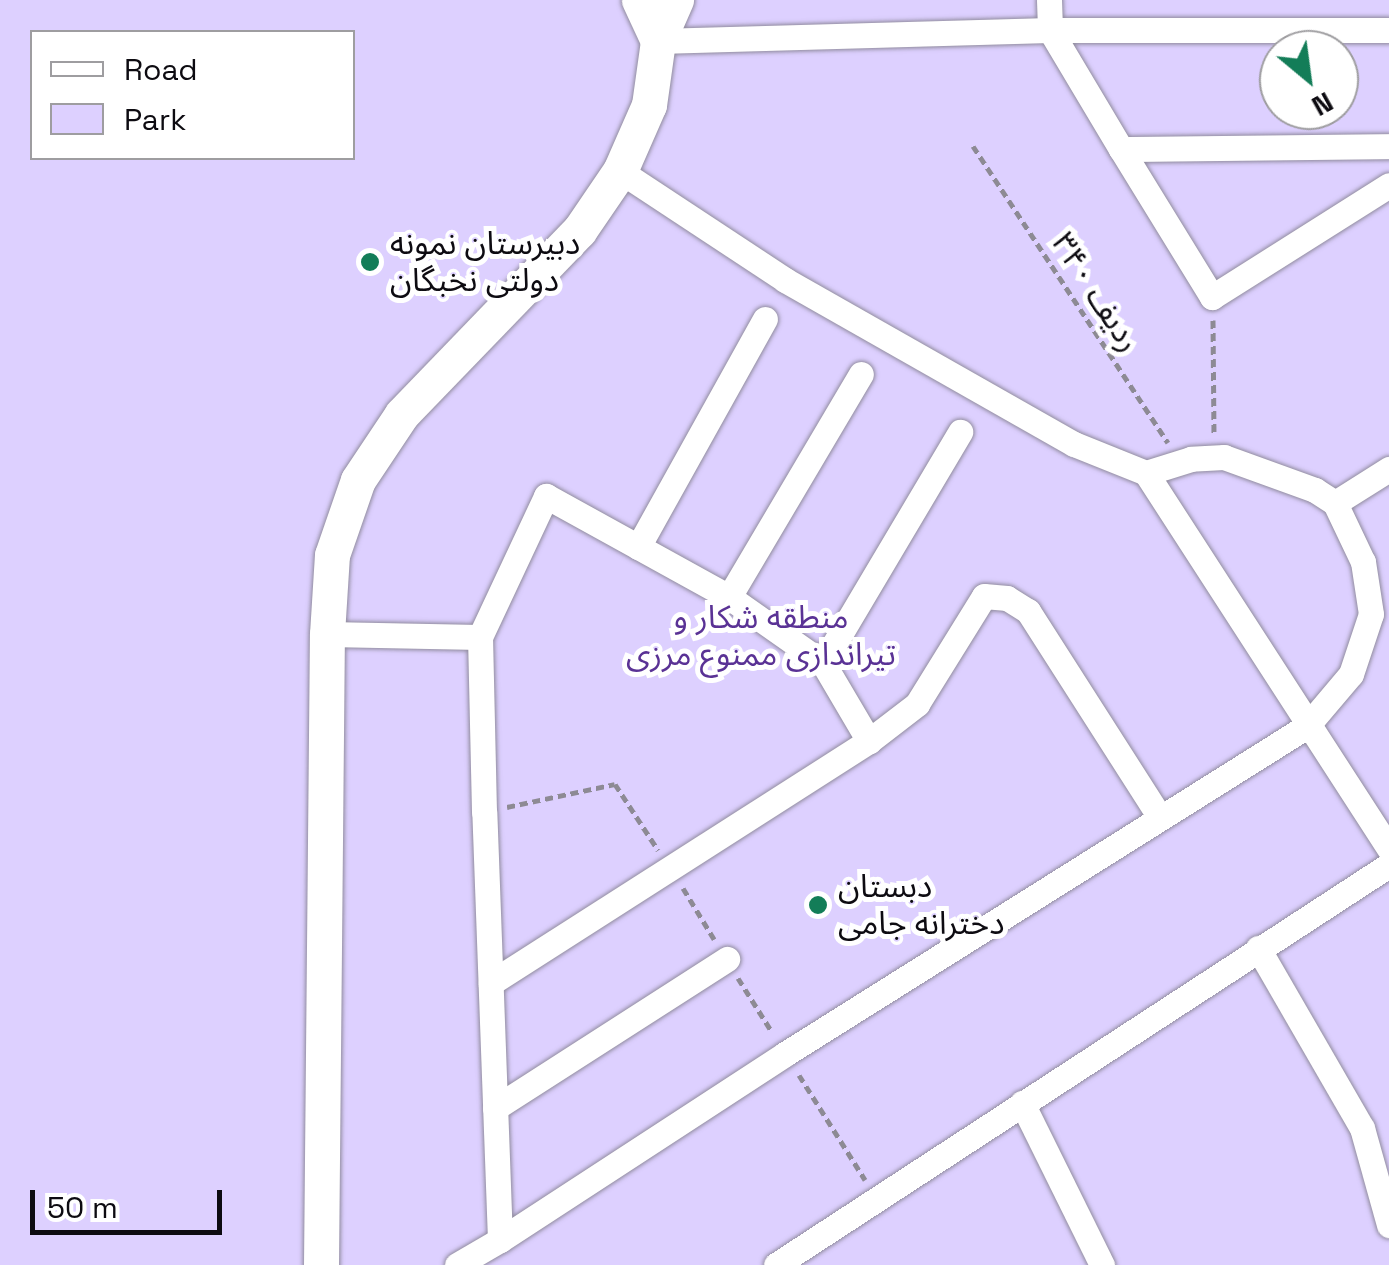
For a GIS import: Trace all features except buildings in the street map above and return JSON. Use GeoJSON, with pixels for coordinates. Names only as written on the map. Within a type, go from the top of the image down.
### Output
{"type":"FeatureCollection","features":[{"type":"Feature","properties":{"kind":"main road"},"geometry":{"type":"LineString","coordinates":[[639,0],[658,41]]}},
{"type":"Feature","properties":{"kind":"main road"},"geometry":{"type":"LineString","coordinates":[[321,1265],[327,634],[332,555],[358,480],[402,414],[579,231],[620,171],[649,105],[658,41],[676,0]]}},
{"type":"Feature","properties":{"kind":"street"},"geometry":{"type":"LineString","coordinates":[[1049,0],[1050,30],[1212,297],[1389,185]]}},
{"type":"Feature","properties":{"kind":"street"},"geometry":{"type":"LineString","coordinates":[[658,41],[1050,30],[1389,30]]}},
{"type":"Feature","properties":{"kind":"street"},"geometry":{"type":"LineString","coordinates":[[1121,149],[1389,146]]}},
{"type":"Feature","properties":{"kind":"street"},"geometry":{"type":"LineString","coordinates":[[620,171],[785,280],[1074,444],[1146,473],[1389,848]]}},
{"type":"Feature","properties":{"kind":"street"},"geometry":{"type":"LineString","coordinates":[[638,546],[765,319]]}},
{"type":"Feature","properties":{"kind":"street"},"geometry":{"type":"LineString","coordinates":[[729,596],[861,374]]}},
{"type":"Feature","properties":{"kind":"street"},"geometry":{"type":"LineString","coordinates":[[823,664],[960,432]]}},
{"type":"Feature","properties":{"kind":"street"},"geometry":{"type":"LineString","coordinates":[[457,1265],[1159,816],[1307,726],[1351,674],[1371,614],[1363,562],[1335,503],[1315,490],[1214,457],[1146,473]]}},
{"type":"Feature","properties":{"kind":"street"},"geometry":{"type":"LineString","coordinates":[[1335,503],[1389,470]]}},
{"type":"Feature","properties":{"kind":"street"},"geometry":{"type":"LineString","coordinates":[[500,1240],[480,637],[546,496],[729,596],[823,664],[869,742]]}},
{"type":"Feature","properties":{"kind":"street"},"geometry":{"type":"LineString","coordinates":[[492,984],[869,742],[918,704],[984,596],[1007,598],[1028,611],[1159,816]]}},
{"type":"Feature","properties":{"kind":"street"},"geometry":{"type":"LineString","coordinates":[[327,634],[480,637]]}},
{"type":"Feature","properties":{"kind":"street"},"geometry":{"type":"LineString","coordinates":[[776,1265],[1389,865]]}},
{"type":"Feature","properties":{"kind":"street"},"geometry":{"type":"LineString","coordinates":[[1258,948],[1362,1128],[1389,1225]]}},
{"type":"Feature","properties":{"kind":"street"},"geometry":{"type":"LineString","coordinates":[[496,1108],[726,959]]}},
{"type":"Feature","properties":{"kind":"street"},"geometry":{"type":"LineString","coordinates":[[1022,1103],[1102,1265]]}},
{"type":"Feature","properties":{"kind":"path","name":"ردیف ۳۴۰"},"geometry":{"type":"LineString","coordinates":[[973,146],[1181,462]]}},
{"type":"Feature","properties":{"kind":"path"},"geometry":{"type":"LineString","coordinates":[[1212,297],[1214,457]]}},
{"type":"Feature","properties":{"kind":"green space","name":"منطقه شکار و تیراندازی ممنوع مرزی"},"geometry":{"type":"Polygon","coordinates":[[[0,0],[1389,0],[1389,1265],[0,1265],[0,0]]]}},
{"type":"Feature","properties":{"kind":"place","name":"دبیرستان نمونه دولتی نخبگان"},"geometry":{"type":"Point","coordinates":[370,262]}},
{"type":"Feature","properties":{"kind":"place","name":"دبستان دخترانه جامی"},"geometry":{"type":"Point","coordinates":[818,905]}}]}
